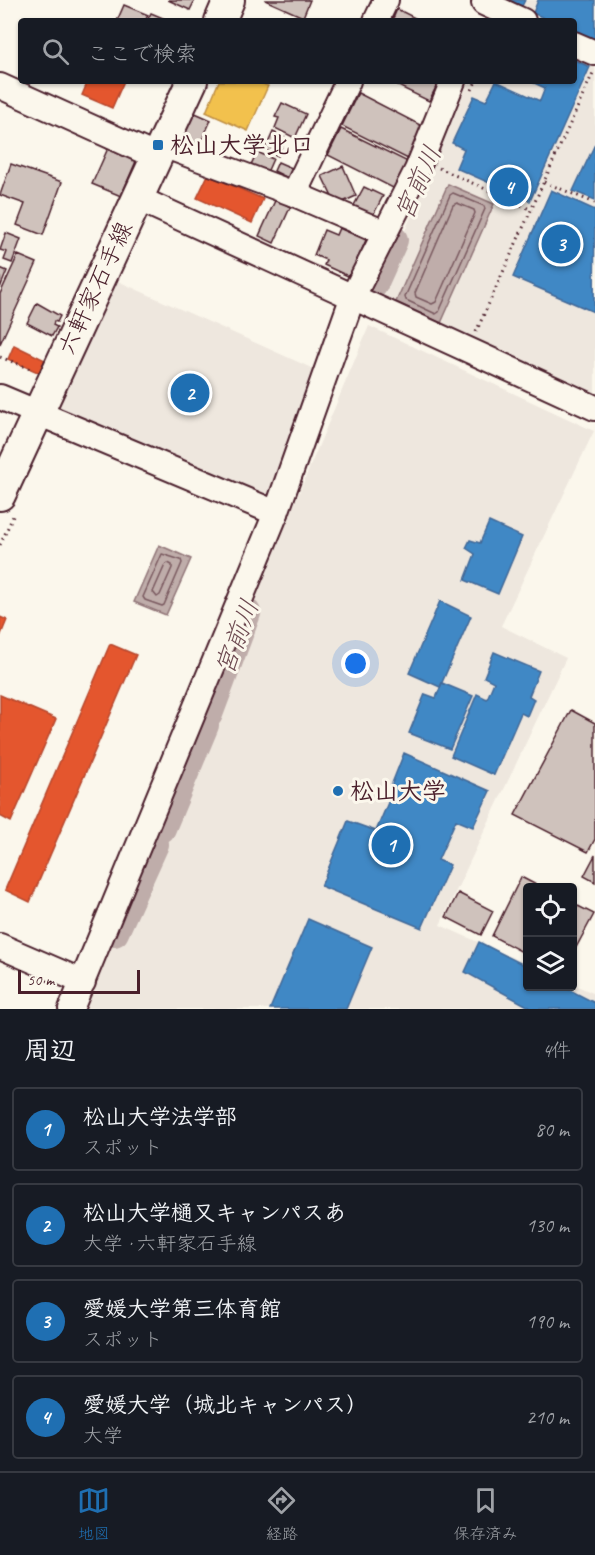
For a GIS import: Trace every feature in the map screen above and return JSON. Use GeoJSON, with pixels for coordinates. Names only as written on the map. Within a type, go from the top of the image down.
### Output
{"type":"FeatureCollection","features":[{"type":"Feature","properties":{"kind":"main road"},"geometry":{"type":"LineString","coordinates":[[221,18],[229,0]]}},
{"type":"Feature","properties":{"kind":"main road","name":"六軒家石手線"},"geometry":{"type":"LineString","coordinates":[[0,495],[191,84]]}},
{"type":"Feature","properties":{"kind":"street"},"geometry":{"type":"LineString","coordinates":[[378,18],[387,0]]}},
{"type":"Feature","properties":{"kind":"street"},"geometry":{"type":"LineString","coordinates":[[577,45],[595,53]]}},
{"type":"Feature","properties":{"kind":"street"},"geometry":{"type":"LineString","coordinates":[[294,194],[347,84]]}},
{"type":"Feature","properties":{"kind":"street"},"geometry":{"type":"LineString","coordinates":[[0,86],[160,151],[294,194],[385,233]]}},
{"type":"Feature","properties":{"kind":"street"},"geometry":{"type":"LineString","coordinates":[[71,1009],[276,513],[385,233],[462,86]]}},
{"type":"Feature","properties":{"kind":"street"},"geometry":{"type":"LineString","coordinates":[[137,198],[595,408]]}},
{"type":"Feature","properties":{"kind":"street"},"geometry":{"type":"LineString","coordinates":[[0,397],[276,513]]}},
{"type":"Feature","properties":{"kind":"street"},"geometry":{"type":"LineString","coordinates":[[0,946],[83,982]]}},
{"type":"Feature","properties":{"kind":"path"},"geometry":{"type":"LineString","coordinates":[[468,349],[595,68]]}},
{"type":"Feature","properties":{"kind":"path"},"geometry":{"type":"LineString","coordinates":[[443,158],[438,169],[532,210]]}},
{"type":"Feature","properties":{"kind":"path"},"geometry":{"type":"LineString","coordinates":[[544,182],[595,203]]}},
{"type":"Feature","properties":{"kind":"path"},"geometry":{"type":"LineString","coordinates":[[0,357],[40,373]]}},
{"type":"Feature","properties":{"kind":"shaded area"},"geometry":{"type":"Polygon","coordinates":[[[503,0],[595,0],[595,394],[378,294],[468,84],[577,84],[577,18],[495,18],[503,0]]]}},
{"type":"Feature","properties":{"kind":"shaded area"},"geometry":{"type":"Polygon","coordinates":[[[111,278],[327,375],[268,508],[52,412],[111,278]]]}},
{"type":"Feature","properties":{"kind":"shaded area","name":"松山大学"},"geometry":{"type":"Polygon","coordinates":[[[369,326],[594,431],[501,626],[566,658],[440,925],[523,962],[523,991],[577,991],[577,986],[595,994],[595,1009],[82,1009],[369,326]]]}},
{"type":"Feature","properties":{"kind":"water"},"geometry":{"type":"Polygon","coordinates":[[[448,184],[494,204],[441,323],[396,302],[448,184]]]}},
{"type":"Feature","properties":{"kind":"water"},"geometry":{"type":"Polygon","coordinates":[[[159,545],[191,559],[166,615],[134,602],[159,545]]]}},
{"type":"Feature","properties":{"kind":"building: 住宅"},"geometry":{"type":"Polygon","coordinates":[[[218,84],[268,86],[248,131],[206,112],[218,84]]]}},
{"type":"Feature","properties":{"kind":"building: 商業"},"geometry":{"type":"Polygon","coordinates":[[[87,84],[123,84],[112,108],[82,95],[87,84]]]}},
{"type":"Feature","properties":{"kind":"building: 商業"},"geometry":{"type":"Polygon","coordinates":[[[208,175],[263,199],[252,223],[197,198],[208,175]]]}},
{"type":"Feature","properties":{"kind":"building: 商業"},"geometry":{"type":"Polygon","coordinates":[[[14,345],[45,360],[40,373],[8,359],[14,345]]]}},
{"type":"Feature","properties":{"kind":"building: 商業"},"geometry":{"type":"Polygon","coordinates":[[[0,617],[7,620],[0,637],[0,617]]]}},
{"type":"Feature","properties":{"kind":"building: 商業"},"geometry":{"type":"Polygon","coordinates":[[[110,644],[136,655],[30,902],[5,890],[110,644]]]}},
{"type":"Feature","properties":{"kind":"building: 商業"},"geometry":{"type":"Polygon","coordinates":[[[0,695],[56,719],[11,822],[0,816],[0,695]]]}},
{"type":"Feature","properties":{"kind":"building: 教育"},"geometry":{"type":"Polygon","coordinates":[[[503,0],[525,0],[520,10],[503,0]]]}},
{"type":"Feature","properties":{"kind":"building: 教育"},"geometry":{"type":"Polygon","coordinates":[[[538,0],[595,0],[595,41],[577,33],[577,18],[544,18],[533,13],[538,0]]]}},
{"type":"Feature","properties":{"kind":"building: 教育"},"geometry":{"type":"Polygon","coordinates":[[[577,61],[590,67],[530,201],[456,168],[464,149],[452,143],[474,96],[486,101],[494,84],[503,84],[540,101],[545,88],[536,84],[577,84],[577,61]]]}},
{"type":"Feature","properties":{"kind":"building: 教育"},"geometry":{"type":"Polygon","coordinates":[[[595,144],[595,200],[573,191],[595,144]]]}},
{"type":"Feature","properties":{"kind":"building: 教育"},"geometry":{"type":"Polygon","coordinates":[[[551,190],[595,210],[594,312],[513,277],[551,190]]]}},
{"type":"Feature","properties":{"kind":"building: 教育"},"geometry":{"type":"Polygon","coordinates":[[[489,522],[522,537],[498,594],[465,580],[475,554],[466,548],[470,540],[480,543],[489,522]]]}},
{"type":"Feature","properties":{"kind":"building: 教育"},"geometry":{"type":"Polygon","coordinates":[[[440,601],[471,616],[440,687],[409,673],[440,601]]]}},
{"type":"Feature","properties":{"kind":"building: 教育"},"geometry":{"type":"Polygon","coordinates":[[[494,652],[539,671],[529,696],[534,699],[527,716],[521,713],[494,775],[451,756],[477,694],[487,699],[494,682],[484,677],[494,652]]]}},
{"type":"Feature","properties":{"kind":"building: 教育"},"geometry":{"type":"Polygon","coordinates":[[[442,683],[473,696],[450,749],[409,733],[425,694],[436,698],[442,683]]]}},
{"type":"Feature","properties":{"kind":"building: 教育"},"geometry":{"type":"Polygon","coordinates":[[[404,753],[490,791],[473,827],[456,820],[438,860],[450,865],[422,928],[321,886],[348,821],[376,831],[392,793],[389,791],[404,753]]]}},
{"type":"Feature","properties":{"kind":"building: 教育"},"geometry":{"type":"Polygon","coordinates":[[[308,919],[372,947],[346,1009],[270,1009],[308,919]]]}},
{"type":"Feature","properties":{"kind":"building: 教育"},"geometry":{"type":"Polygon","coordinates":[[[479,942],[523,964],[523,991],[572,991],[595,1003],[595,1009],[533,1009],[465,972],[479,942]]]}},
{"type":"Feature","properties":{"kind":"building: その他"},"geometry":{"type":"Polygon","coordinates":[[[168,0],[195,0],[190,10],[168,0]]]}},
{"type":"Feature","properties":{"kind":"building: その他"},"geometry":{"type":"Polygon","coordinates":[[[265,0],[310,0],[303,17],[265,0]]]}},
{"type":"Feature","properties":{"kind":"building: その他"},"geometry":{"type":"Polygon","coordinates":[[[124,5],[148,15],[146,18],[118,18],[124,5]]]}},
{"type":"Feature","properties":{"kind":"building: その他"},"geometry":{"type":"Polygon","coordinates":[[[397,9],[415,18],[393,18],[397,9]]]}},
{"type":"Feature","properties":{"kind":"building: その他"},"geometry":{"type":"Polygon","coordinates":[[[151,13],[163,18],[148,18],[151,13]]]}},
{"type":"Feature","properties":{"kind":"building: その他"},"geometry":{"type":"Polygon","coordinates":[[[399,84],[438,84],[429,101],[398,86],[399,84]]]}},
{"type":"Feature","properties":{"kind":"building: その他"},"geometry":{"type":"Polygon","coordinates":[[[358,93],[426,128],[410,160],[342,126],[358,93]]]}},
{"type":"Feature","properties":{"kind":"building: その他"},"geometry":{"type":"Polygon","coordinates":[[[282,103],[306,114],[295,138],[275,128],[279,118],[275,117],[282,103]]]}},
{"type":"Feature","properties":{"kind":"building: その他"},"geometry":{"type":"Polygon","coordinates":[[[193,112],[211,120],[200,145],[182,137],[193,112]]]}},
{"type":"Feature","properties":{"kind":"building: その他"},"geometry":{"type":"Polygon","coordinates":[[[341,129],[410,163],[397,190],[328,155],[341,129]]]}},
{"type":"Feature","properties":{"kind":"building: その他"},"geometry":{"type":"Polygon","coordinates":[[[273,132],[286,138],[278,156],[265,150],[273,132]]]}},
{"type":"Feature","properties":{"kind":"building: その他"},"geometry":{"type":"Polygon","coordinates":[[[109,146],[137,159],[121,196],[92,184],[109,146]]]}},
{"type":"Feature","properties":{"kind":"building: その他"},"geometry":{"type":"Polygon","coordinates":[[[257,152],[273,159],[264,179],[248,171],[257,152]]]}},
{"type":"Feature","properties":{"kind":"building: その他"},"geometry":{"type":"Polygon","coordinates":[[[278,162],[294,169],[290,179],[274,171],[278,162]]]}},
{"type":"Feature","properties":{"kind":"building: その他"},"geometry":{"type":"Polygon","coordinates":[[[11,164],[62,182],[43,235],[17,225],[25,204],[0,195],[11,164]]]}},
{"type":"Feature","properties":{"kind":"building: その他"},"geometry":{"type":"Polygon","coordinates":[[[343,166],[356,196],[336,205],[322,176],[343,166]]]}},
{"type":"Feature","properties":{"kind":"building: その他"},"geometry":{"type":"Polygon","coordinates":[[[364,187],[383,196],[371,219],[352,209],[364,187]]]}},
{"type":"Feature","properties":{"kind":"building: その他"},"geometry":{"type":"Polygon","coordinates":[[[278,194],[293,201],[274,243],[259,236],[278,194]]]}},
{"type":"Feature","properties":{"kind":"building: その他"},"geometry":{"type":"Polygon","coordinates":[[[339,228],[366,240],[350,277],[324,265],[326,260],[314,255],[324,230],[336,235],[339,228]]]}},
{"type":"Feature","properties":{"kind":"building: その他"},"geometry":{"type":"Polygon","coordinates":[[[6,233],[21,239],[12,263],[4,260],[7,252],[0,250],[6,233]]]}},
{"type":"Feature","properties":{"kind":"building: その他"},"geometry":{"type":"Polygon","coordinates":[[[18,255],[37,263],[0,344],[0,294],[18,255]]]}},
{"type":"Feature","properties":{"kind":"building: その他"},"geometry":{"type":"Polygon","coordinates":[[[0,268],[7,271],[0,288],[0,268]]]}},
{"type":"Feature","properties":{"kind":"building: その他"},"geometry":{"type":"Polygon","coordinates":[[[37,303],[60,316],[57,322],[54,321],[53,325],[57,327],[52,336],[27,323],[37,303]]]}},
{"type":"Feature","properties":{"kind":"building: その他"},"geometry":{"type":"Polygon","coordinates":[[[571,710],[595,723],[595,839],[588,852],[515,815],[571,710]]]}},
{"type":"Feature","properties":{"kind":"building: その他"},"geometry":{"type":"Polygon","coordinates":[[[595,855],[595,882],[584,876],[595,855]]]}},
{"type":"Feature","properties":{"kind":"building: その他"},"geometry":{"type":"Polygon","coordinates":[[[521,877],[532,883],[523,883],[523,952],[492,936],[521,877]]]}},
{"type":"Feature","properties":{"kind":"building: その他"},"geometry":{"type":"Polygon","coordinates":[[[458,893],[493,911],[481,935],[446,917],[458,893]]]}},
{"type":"Feature","properties":{"kind":"building: その他"},"geometry":{"type":"Polygon","coordinates":[[[577,906],[594,914],[577,946],[577,906]]]}},
{"type":"Feature","properties":{"kind":"waterway","name":"宮前川"},"geometry":{"type":"LineString","coordinates":[[373,284],[393,240]]}},
{"type":"Feature","properties":{"kind":"waterway","name":"宮前川"},"geometry":{"type":"LineString","coordinates":[[208,714],[246,613]]}},
{"type":"Feature","properties":{"kind":"waterway","name":"宮前川"},"geometry":{"type":"LineString","coordinates":[[161,828],[204,725]]}},
{"type":"Feature","properties":{"kind":"waterway","name":"宮前川"},"geometry":{"type":"LineString","coordinates":[[114,932],[154,844]]}},
{"type":"Feature","properties":{"kind":"place","name":"松山大学北口"},"geometry":{"type":"Point","coordinates":[158,145]}},
{"type":"Feature","properties":{"kind":"place","name":"愛媛大学（城北キャンパス）"},"geometry":{"type":"Point","coordinates":[509,187]}},
{"type":"Feature","properties":{"kind":"place","name":"愛媛大学第三体育館"},"geometry":{"type":"Point","coordinates":[561,244]}},
{"type":"Feature","properties":{"kind":"place","name":"松山大学樋又キャンパスあ"},"geometry":{"type":"Point","coordinates":[190,393]}},
{"type":"Feature","properties":{"kind":"place","name":"松山大学"},"geometry":{"type":"Point","coordinates":[338,791]}},
{"type":"Feature","properties":{"kind":"place","name":"松山大学法学部"},"geometry":{"type":"Point","coordinates":[391,845]}}]}
